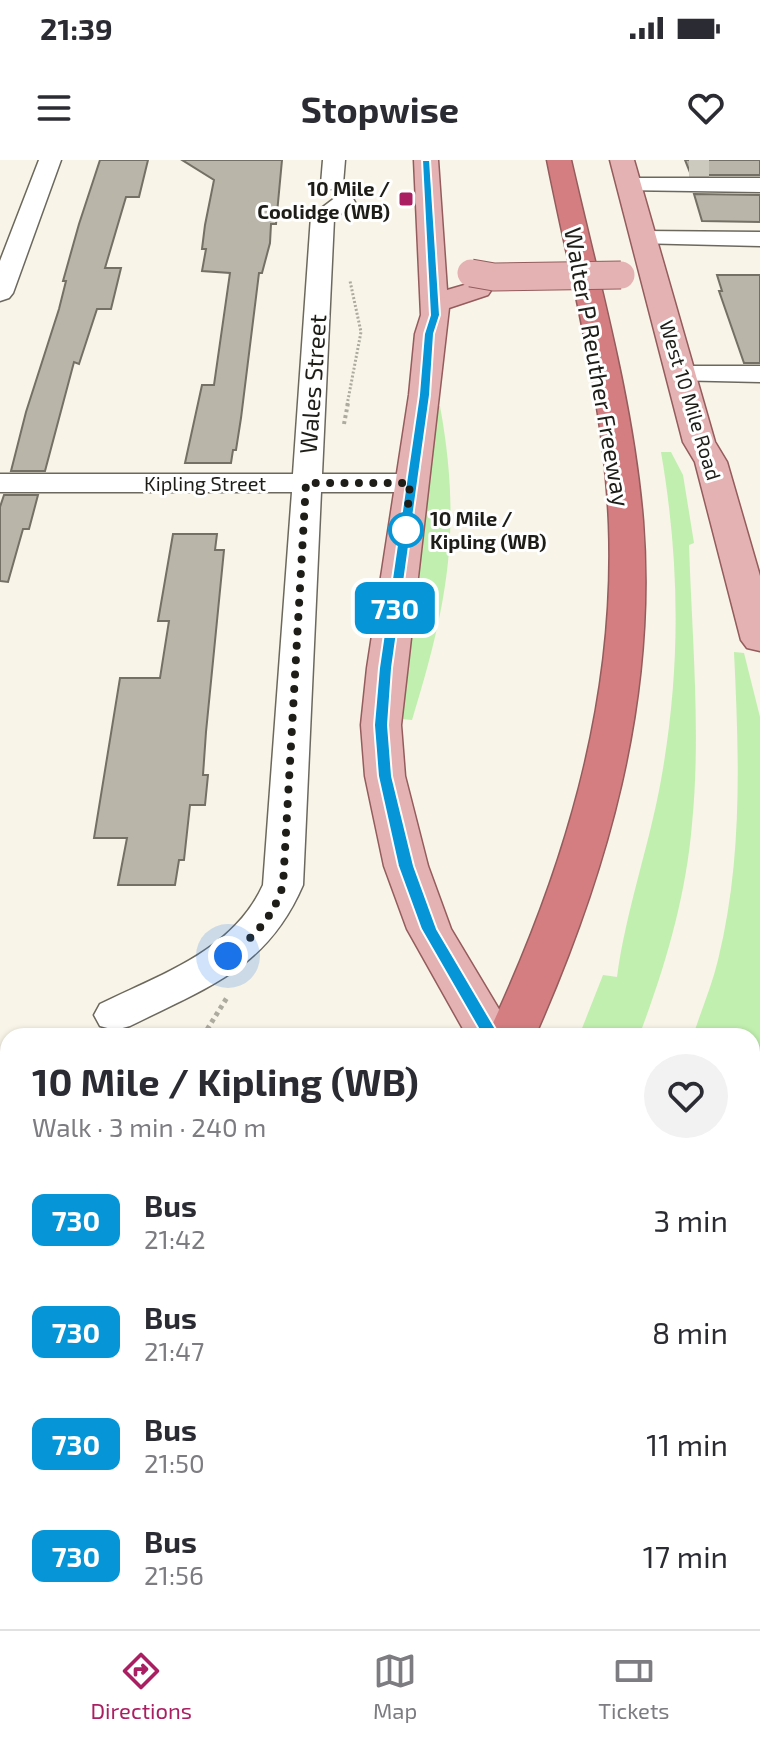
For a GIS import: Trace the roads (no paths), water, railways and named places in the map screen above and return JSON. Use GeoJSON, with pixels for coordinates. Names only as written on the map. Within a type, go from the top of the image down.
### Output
{"type":"FeatureCollection","features":[{"type":"Feature","properties":{"kind":"highway","name":"Walter P Reuther Freeway"},"geometry":{"type":"LineString","coordinates":[[514,1028],[552,940],[593,814],[619,695],[629,575],[622,477],[559,160]]}},
{"type":"Feature","properties":{"kind":"main road"},"geometry":{"type":"LineString","coordinates":[[426,160],[434,304],[381,725],[385,776],[406,866],[429,929],[486,1028]]}},
{"type":"Feature","properties":{"kind":"main road"},"geometry":{"type":"LineString","coordinates":[[437,160],[447,168],[454,260],[475,281]]}},
{"type":"Feature","properties":{"kind":"main road","name":"West 10 Mile Road"},"geometry":{"type":"LineString","coordinates":[[626,172],[699,442],[711,462],[750,567],[760,640]]}},
{"type":"Feature","properties":{"kind":"main road"},"geometry":{"type":"LineString","coordinates":[[624,286],[646,251]]}},
{"type":"Feature","properties":{"kind":"main road"},"geometry":{"type":"LineString","coordinates":[[434,304],[475,281],[587,289],[624,286]]}},
{"type":"Feature","properties":{"kind":"main road"},"geometry":{"type":"LineString","coordinates":[[624,286],[639,312],[666,419],[699,442]]}},
{"type":"Feature","properties":{"kind":"street"},"geometry":{"type":"LineString","coordinates":[[0,293],[50,160]]}},
{"type":"Feature","properties":{"kind":"street","name":"Wales Street"},"geometry":{"type":"LineString","coordinates":[[115,1015],[228,956],[256,935],[277,904],[283,885],[323,216],[338,193],[334,160]]}},
{"type":"Feature","properties":{"kind":"street"},"geometry":{"type":"LineString","coordinates":[[626,172],[708,169]]}},
{"type":"Feature","properties":{"kind":"street"},"geometry":{"type":"LineString","coordinates":[[626,172],[760,185]]}},
{"type":"Feature","properties":{"kind":"street"},"geometry":{"type":"LineString","coordinates":[[646,251],[760,239]]}},
{"type":"Feature","properties":{"kind":"street"},"geometry":{"type":"LineString","coordinates":[[683,383],[760,374]]}},
{"type":"Feature","properties":{"kind":"street"},"geometry":{"type":"LineString","coordinates":[[683,383],[760,393]]}},
{"type":"Feature","properties":{"kind":"street","name":"Kipling Street"},"geometry":{"type":"LineString","coordinates":[[0,483],[410,483]]}},
{"type":"Feature","properties":{"kind":"tunnel"},"geometry":{"type":"LineString","coordinates":[[689,171],[709,171]]}},
{"type":"Feature","properties":{"kind":"place","name":"10 Mile / Coolidge (WB)"},"geometry":{"type":"Point","coordinates":[406,199]}},
{"type":"Feature","properties":{"kind":"place","name":"10 Mile / Kipling (WB)"},"geometry":{"type":"Point","coordinates":[406,530]}}]}
